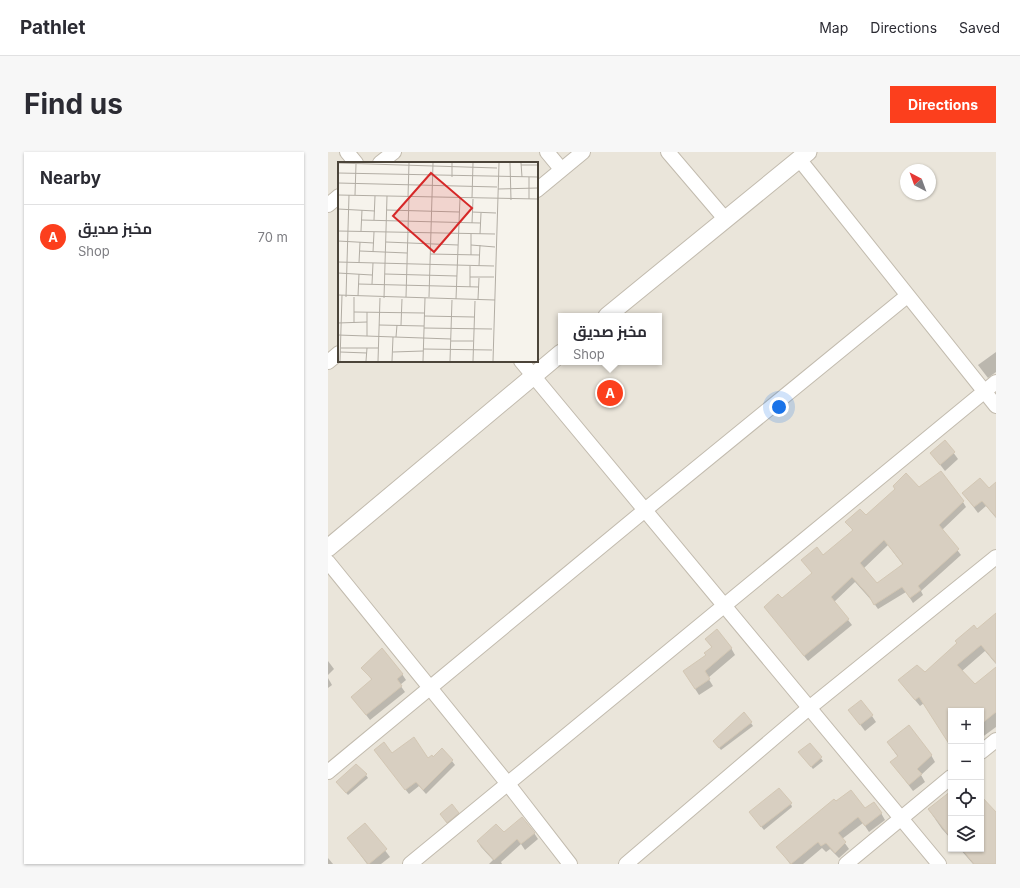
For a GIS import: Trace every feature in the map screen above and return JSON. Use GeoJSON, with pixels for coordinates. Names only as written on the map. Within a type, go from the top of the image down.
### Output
{"type":"FeatureCollection","features":[{"type":"Feature","properties":{"kind":"street"},"geometry":{"type":"LineString","coordinates":[[347,152],[355,162]]}},
{"type":"Feature","properties":{"kind":"street"},"geometry":{"type":"LineString","coordinates":[[381,162],[394,152]]}},
{"type":"Feature","properties":{"kind":"street"},"geometry":{"type":"LineString","coordinates":[[547,152],[561,169]]}},
{"type":"Feature","properties":{"kind":"street"},"geometry":{"type":"LineString","coordinates":[[538,189],[583,152]]}},
{"type":"Feature","properties":{"kind":"street"},"geometry":{"type":"LineString","coordinates":[[668,152],[726,220]]}},
{"type":"Feature","properties":{"kind":"street"},"geometry":{"type":"LineString","coordinates":[[611,313],[804,156],[907,296],[996,406]]}},
{"type":"Feature","properties":{"kind":"street"},"geometry":{"type":"LineString","coordinates":[[328,205],[338,197]]}},
{"type":"Feature","properties":{"kind":"street"},"geometry":{"type":"LineString","coordinates":[[328,772],[907,296]]}},
{"type":"Feature","properties":{"kind":"street"},"geometry":{"type":"LineString","coordinates":[[328,362],[338,355]]}},
{"type":"Feature","properties":{"kind":"street"},"geometry":{"type":"LineString","coordinates":[[328,548],[558,355]]}},
{"type":"Feature","properties":{"kind":"street"},"geometry":{"type":"LineString","coordinates":[[522,362],[939,864]]}},
{"type":"Feature","properties":{"kind":"street"},"geometry":{"type":"LineString","coordinates":[[410,864],[996,382]]}},
{"type":"Feature","properties":{"kind":"street"},"geometry":{"type":"LineString","coordinates":[[626,864],[809,708],[996,557]]}},
{"type":"Feature","properties":{"kind":"street"},"geometry":{"type":"LineString","coordinates":[[328,562],[508,784],[570,864]]}},
{"type":"Feature","properties":{"kind":"street"},"geometry":{"type":"LineString","coordinates":[[984,750],[996,740]]}},
{"type":"Feature","properties":{"kind":"street"},"geometry":{"type":"LineString","coordinates":[[846,864],[948,780]]}},
{"type":"Feature","properties":{"kind":"shaded area"},"geometry":{"type":"Polygon","coordinates":[[[328,152],[996,152],[996,864],[328,864],[328,152]]]}},
{"type":"Feature","properties":{"kind":"building"},"geometry":{"type":"Polygon","coordinates":[[[945,440],[955,452],[940,465],[930,453],[945,440]]]}},
{"type":"Feature","properties":{"kind":"building"},"geometry":{"type":"Polygon","coordinates":[[[941,471],[964,501],[939,525],[959,549],[918,586],[921,590],[910,598],[902,587],[874,605],[869,596],[852,577],[831,597],[849,619],[804,656],[764,607],[778,594],[782,598],[812,573],[801,560],[817,547],[823,555],[853,530],[845,522],[860,509],[866,515],[895,489],[893,486],[906,473],[919,487],[941,471]],[[884,540],[860,563],[877,583],[903,564],[884,540]]]}},
{"type":"Feature","properties":{"kind":"building"},"geometry":{"type":"Polygon","coordinates":[[[980,478],[989,488],[996,482],[996,517],[982,501],[974,507],[962,493],[980,478]]]}},
{"type":"Feature","properties":{"kind":"building"},"geometry":{"type":"Polygon","coordinates":[[[996,613],[996,663],[981,645],[957,665],[975,684],[996,667],[996,712],[984,722],[984,708],[948,708],[948,742],[919,697],[915,700],[898,680],[917,665],[925,672],[957,643],[955,641],[974,625],[977,629],[996,613]]]}},
{"type":"Feature","properties":{"kind":"building"},"geometry":{"type":"Polygon","coordinates":[[[717,629],[732,648],[705,671],[710,679],[695,689],[683,671],[706,655],[704,653],[712,647],[705,639],[717,629]]]}},
{"type":"Feature","properties":{"kind":"building"},"geometry":{"type":"Polygon","coordinates":[[[382,648],[403,674],[397,679],[402,686],[366,715],[351,697],[372,679],[361,668],[382,648]]]}},
{"type":"Feature","properties":{"kind":"building"},"geometry":{"type":"Polygon","coordinates":[[[861,700],[873,715],[860,725],[848,710],[861,700]]]}},
{"type":"Feature","properties":{"kind":"building"},"geometry":{"type":"Polygon","coordinates":[[[744,712],[752,722],[719,748],[713,741],[744,712]]]}},
{"type":"Feature","properties":{"kind":"building"},"geometry":{"type":"Polygon","coordinates":[[[909,725],[932,755],[917,769],[922,774],[909,785],[890,762],[898,756],[887,742],[909,725]]]}},
{"type":"Feature","properties":{"kind":"building"},"geometry":{"type":"Polygon","coordinates":[[[414,737],[428,758],[432,755],[433,757],[442,748],[453,760],[423,790],[416,782],[405,790],[374,750],[384,742],[392,753],[414,737]]]}},
{"type":"Feature","properties":{"kind":"building"},"geometry":{"type":"Polygon","coordinates":[[[810,743],[822,757],[811,767],[798,752],[810,743]]]}},
{"type":"Feature","properties":{"kind":"building"},"geometry":{"type":"Polygon","coordinates":[[[356,764],[367,774],[346,793],[336,782],[356,764]]]}},
{"type":"Feature","properties":{"kind":"building"},"geometry":{"type":"Polygon","coordinates":[[[779,788],[792,803],[761,827],[749,812],[779,788]]]}},
{"type":"Feature","properties":{"kind":"building"},"geometry":{"type":"Polygon","coordinates":[[[851,790],[865,808],[874,802],[882,813],[865,826],[858,817],[838,833],[846,842],[835,853],[826,843],[821,846],[818,842],[791,864],[776,847],[834,799],[836,801],[851,790]]]}},
{"type":"Feature","properties":{"kind":"building"},"geometry":{"type":"Polygon","coordinates":[[[948,793],[948,834],[928,809],[948,793]]]}},
{"type":"Feature","properties":{"kind":"building"},"geometry":{"type":"Polygon","coordinates":[[[984,799],[996,812],[996,864],[974,864],[964,852],[984,852],[984,799]]]}},
{"type":"Feature","properties":{"kind":"building"},"geometry":{"type":"Polygon","coordinates":[[[452,804],[459,813],[447,823],[440,814],[452,804]]]}},
{"type":"Feature","properties":{"kind":"building"},"geometry":{"type":"Polygon","coordinates":[[[522,817],[535,833],[521,844],[517,839],[494,860],[477,841],[496,824],[504,832],[522,817]]]}},
{"type":"Feature","properties":{"kind":"building"},"geometry":{"type":"Polygon","coordinates":[[[365,823],[387,849],[369,864],[347,838],[365,823]]]}},
{"type":"Feature","properties":{"kind":"place","name":"مخبز صديق"},"geometry":{"type":"Point","coordinates":[610,393]}}]}
